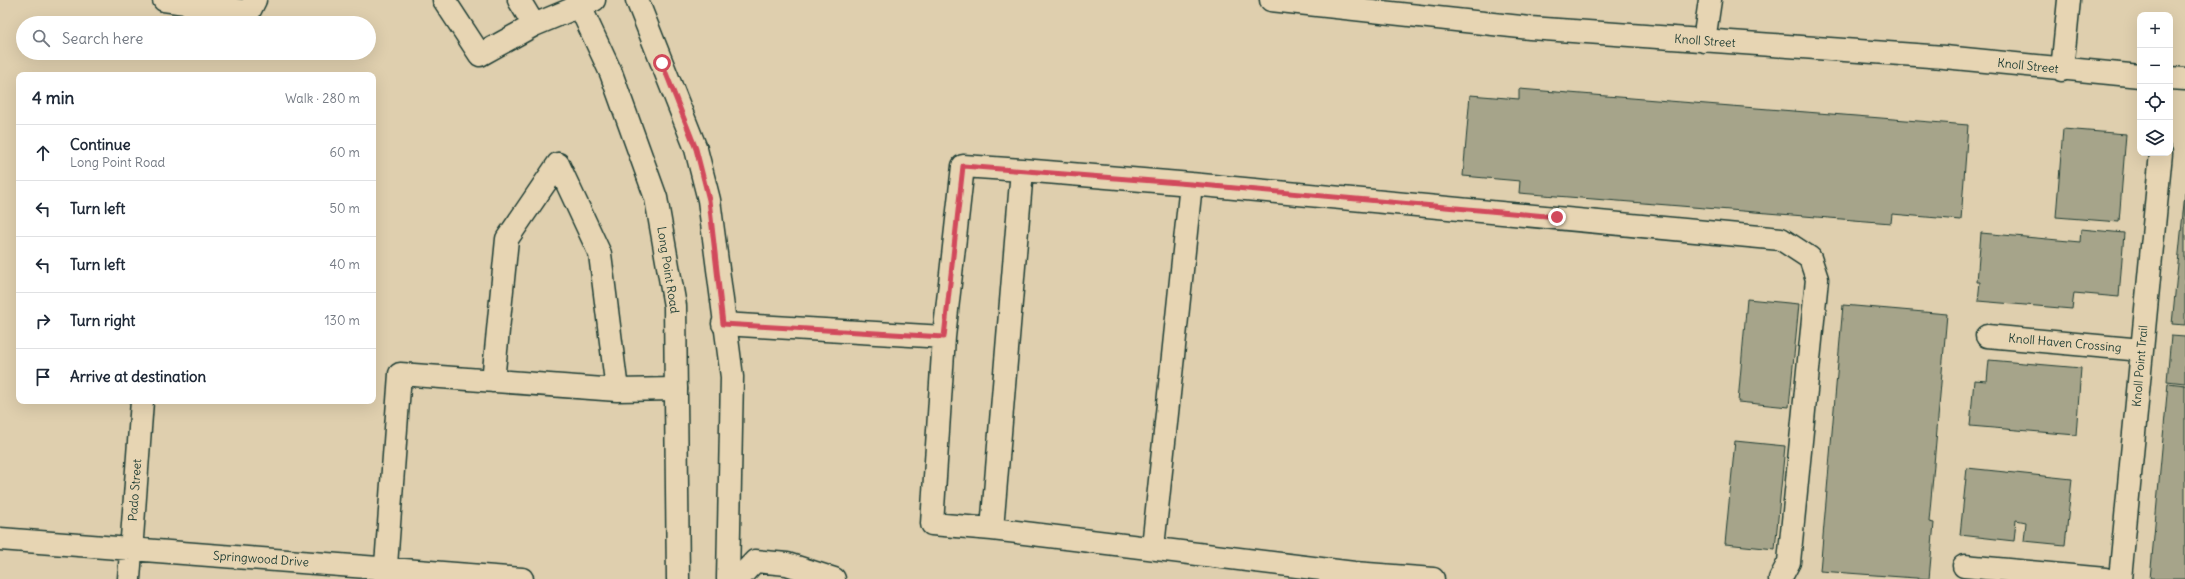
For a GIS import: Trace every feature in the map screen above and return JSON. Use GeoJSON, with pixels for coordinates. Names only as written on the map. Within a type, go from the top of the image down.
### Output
{"type":"FeatureCollection","features":[{"type":"Feature","properties":{"kind":"street"},"geometry":{"type":"LineString","coordinates":[[164,0],[249,12],[255,0]]}},
{"type":"Feature","properties":{"kind":"street"},"geometry":{"type":"LineString","coordinates":[[444,0],[480,55],[534,25],[584,2]]}},
{"type":"Feature","properties":{"kind":"street"},"geometry":{"type":"LineString","coordinates":[[519,0],[534,25]]}},
{"type":"Feature","properties":{"kind":"street"},"geometry":{"type":"LineString","coordinates":[[637,0],[696,149],[709,200],[723,324],[732,377],[728,579]]}},
{"type":"Feature","properties":{"kind":"street","name":"Knoll Street"},"geometry":{"type":"LineString","coordinates":[[1271,0],[1530,28],[1944,57],[2062,70],[2137,76]]}},
{"type":"Feature","properties":{"kind":"street"},"geometry":{"type":"LineString","coordinates":[[1704,41],[1710,0]]}},
{"type":"Feature","properties":{"kind":"street"},"geometry":{"type":"LineString","coordinates":[[2062,70],[2069,0]]}},
{"type":"Feature","properties":{"kind":"street","name":"Long Point Road"},"geometry":{"type":"LineString","coordinates":[[584,2],[656,198],[675,306],[678,579]]}},
{"type":"Feature","properties":{"kind":"street"},"geometry":{"type":"LineString","coordinates":[[2173,78],[2185,79]]}},
{"type":"Feature","properties":{"kind":"street","name":"Knoll Point Trail"},"geometry":{"type":"LineString","coordinates":[[2120,579],[2161,156]]}},
{"type":"Feature","properties":{"kind":"street"},"geometry":{"type":"LineString","coordinates":[[493,381],[507,239],[558,164],[600,254],[616,390]]}},
{"type":"Feature","properties":{"kind":"street"},"geometry":{"type":"LineString","coordinates":[[1433,579],[1354,576],[1153,547],[992,529],[932,524],[944,337],[963,166],[1191,184],[1781,238],[1810,258],[1817,279],[1789,562],[1780,579]]}},
{"type":"Feature","properties":{"kind":"street"},"geometry":{"type":"LineString","coordinates":[[992,529],[1022,170]]}},
{"type":"Feature","properties":{"kind":"street"},"geometry":{"type":"LineString","coordinates":[[1153,547],[1191,184]]}},
{"type":"Feature","properties":{"kind":"street"},"geometry":{"type":"LineString","coordinates":[[723,324],[944,337]]}},
{"type":"Feature","properties":{"kind":"street","name":"Knoll Haven Crossing"},"geometry":{"type":"LineString","coordinates":[[1987,336],[2142,350]]}},
{"type":"Feature","properties":{"kind":"street"},"geometry":{"type":"LineString","coordinates":[[385,574],[400,374],[616,390],[676,389]]}},
{"type":"Feature","properties":{"kind":"street","name":"Pado Street"},"geometry":{"type":"LineString","coordinates":[[129,579],[142,404]]}},
{"type":"Feature","properties":{"kind":"street","name":"Springwood Drive"},"geometry":{"type":"LineString","coordinates":[[0,539],[385,574],[522,579]]}},
{"type":"Feature","properties":{"kind":"street"},"geometry":{"type":"LineString","coordinates":[[738,579],[756,561],[787,564],[834,579]]}},
{"type":"Feature","properties":{"kind":"street"},"geometry":{"type":"LineString","coordinates":[[1964,566],[2105,579]]}},
{"type":"Feature","properties":{"kind":"building"},"geometry":{"type":"Polygon","coordinates":[[[1519,89],[1968,125],[1961,220],[1892,214],[1891,223],[1519,193],[1520,181],[1463,176],[1470,95],[1519,99],[1519,89]]]}},
{"type":"Feature","properties":{"kind":"building"},"geometry":{"type":"Polygon","coordinates":[[[2063,129],[2126,134],[2119,222],[2056,217],[2063,129]]]}},
{"type":"Feature","properties":{"kind":"building"},"geometry":{"type":"Polygon","coordinates":[[[2185,193],[2185,325],[2172,324],[2185,193]]]}},
{"type":"Feature","properties":{"kind":"building"},"geometry":{"type":"Polygon","coordinates":[[[2081,229],[2124,233],[2119,297],[2074,293],[2072,309],[1978,301],[1980,282],[1977,282],[1981,233],[2080,242],[2081,229]]]}},
{"type":"Feature","properties":{"kind":"building"},"geometry":{"type":"Polygon","coordinates":[[[1747,299],[1799,304],[1789,407],[1738,402],[1747,299]]]}},
{"type":"Feature","properties":{"kind":"building"},"geometry":{"type":"Polygon","coordinates":[[[1843,305],[1947,314],[1929,522],[1934,523],[1929,579],[1820,571],[1843,305]]]}},
{"type":"Feature","properties":{"kind":"building"},"geometry":{"type":"Polygon","coordinates":[[[2171,336],[2185,337],[2185,383],[2167,381],[2171,336]]]}},
{"type":"Feature","properties":{"kind":"building"},"geometry":{"type":"Polygon","coordinates":[[[1989,360],[2081,368],[2076,435],[1970,426],[1974,380],[1987,381],[1989,360]]]}},
{"type":"Feature","properties":{"kind":"building"},"geometry":{"type":"Polygon","coordinates":[[[2168,383],[2185,385],[2185,579],[2150,579],[2168,383]]]}},
{"type":"Feature","properties":{"kind":"building"},"geometry":{"type":"Polygon","coordinates":[[[1735,441],[1785,446],[1775,549],[1725,544],[1735,441]]]}},
{"type":"Feature","properties":{"kind":"building"},"geometry":{"type":"Polygon","coordinates":[[[1967,468],[2072,479],[2065,545],[2024,541],[2026,522],[2016,520],[2014,541],[1960,535],[1967,468]]]}},
{"type":"Feature","properties":{"kind":"route"},"geometry":{"type":"LineString","coordinates":[[662,63],[696,149],[709,200],[723,324],[944,337],[963,166],[1191,184],[1557,217]]}}]}
